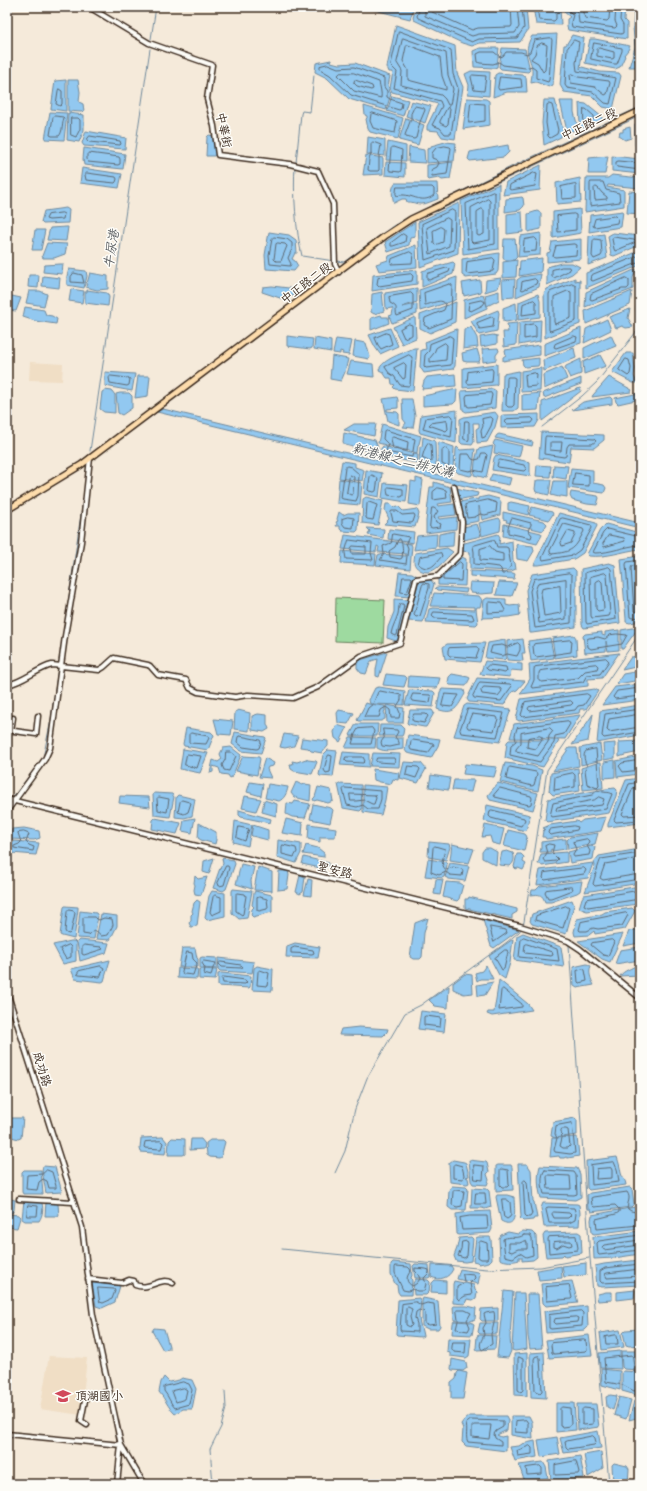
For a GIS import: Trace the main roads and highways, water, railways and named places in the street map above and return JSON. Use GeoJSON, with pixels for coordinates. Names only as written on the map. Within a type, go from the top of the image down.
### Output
{"type":"FeatureCollection","features":[{"type":"Feature","properties":{"kind":"main road","name":"中正路二段"},"geometry":{"type":"LineString","coordinates":[[7,510],[90,458],[385,236],[411,219],[640,112]]}},
{"type":"Feature","properties":{"kind":"water"},"geometry":{"type":"Polygon","coordinates":[[[363,7],[414,7],[410,19],[363,7]]]}},
{"type":"Feature","properties":{"kind":"water"},"geometry":{"type":"Polygon","coordinates":[[[416,7],[526,7],[528,30],[520,42],[480,43],[472,46],[462,43],[414,20],[413,18],[416,7]]]}},
{"type":"Feature","properties":{"kind":"water"},"geometry":{"type":"Polygon","coordinates":[[[533,7],[560,7],[561,25],[536,24],[533,7]]]}},
{"type":"Feature","properties":{"kind":"water"},"geometry":{"type":"Polygon","coordinates":[[[563,7],[625,7],[624,20],[627,23],[627,39],[568,30],[567,19],[570,17],[563,11],[563,7]]]}},
{"type":"Feature","properties":{"kind":"water"},"geometry":{"type":"Polygon","coordinates":[[[634,8],[640,8],[640,67],[629,67],[635,47],[633,28],[634,8]]]}},
{"type":"Feature","properties":{"kind":"water"},"geometry":{"type":"Polygon","coordinates":[[[396,25],[455,46],[457,73],[463,87],[455,139],[442,137],[438,131],[427,130],[427,126],[438,104],[392,92],[390,88],[393,72],[389,72],[387,67],[396,25]]]}},
{"type":"Feature","properties":{"kind":"water"},"geometry":{"type":"Polygon","coordinates":[[[557,34],[553,85],[549,87],[536,82],[531,83],[532,68],[527,52],[532,36],[557,34]]]}},
{"type":"Feature","properties":{"kind":"water"},"geometry":{"type":"Polygon","coordinates":[[[572,35],[584,38],[580,69],[582,67],[600,72],[619,73],[621,76],[613,109],[603,107],[592,96],[564,92],[560,85],[564,45],[566,45],[572,35]]]}},
{"type":"Feature","properties":{"kind":"water"},"geometry":{"type":"Polygon","coordinates":[[[590,39],[630,46],[624,55],[625,56],[620,67],[615,69],[585,63],[590,39]]]}},
{"type":"Feature","properties":{"kind":"water"},"geometry":{"type":"Polygon","coordinates":[[[480,48],[499,48],[497,67],[474,67],[473,51],[480,48]]]}},
{"type":"Feature","properties":{"kind":"water"},"geometry":{"type":"Polygon","coordinates":[[[502,48],[525,49],[530,70],[528,72],[501,69],[499,67],[502,48]]]}},
{"type":"Feature","properties":{"kind":"water"},"geometry":{"type":"Polygon","coordinates":[[[331,60],[331,62],[339,64],[355,63],[390,76],[388,86],[391,94],[386,110],[349,99],[327,78],[315,72],[316,63],[331,60]]]}},
{"type":"Feature","properties":{"kind":"water"},"geometry":{"type":"Polygon","coordinates":[[[471,71],[490,72],[489,96],[468,94],[469,85],[465,74],[471,71]]]}},
{"type":"Feature","properties":{"kind":"water"},"geometry":{"type":"Polygon","coordinates":[[[498,73],[522,75],[526,77],[527,92],[507,92],[493,97],[495,75],[498,73]]]}},
{"type":"Feature","properties":{"kind":"water"},"geometry":{"type":"Polygon","coordinates":[[[66,80],[66,111],[51,109],[55,81],[66,80]]]}},
{"type":"Feature","properties":{"kind":"water"},"geometry":{"type":"Polygon","coordinates":[[[68,80],[78,80],[80,92],[79,102],[83,104],[84,111],[68,111],[68,80]]]}},
{"type":"Feature","properties":{"kind":"water"},"geometry":{"type":"Polygon","coordinates":[[[392,96],[408,100],[403,116],[387,111],[392,96]]]}},
{"type":"Feature","properties":{"kind":"water"},"geometry":{"type":"Polygon","coordinates":[[[467,98],[486,99],[489,101],[490,125],[463,129],[467,98]]]}},
{"type":"Feature","properties":{"kind":"water"},"geometry":{"type":"Polygon","coordinates":[[[544,100],[555,100],[563,130],[561,137],[544,145],[542,123],[544,100]]]}},
{"type":"Feature","properties":{"kind":"water"},"geometry":{"type":"Polygon","coordinates":[[[411,101],[431,106],[425,123],[406,116],[411,101]]]}},
{"type":"Feature","properties":{"kind":"water"},"geometry":{"type":"Polygon","coordinates":[[[560,101],[574,101],[574,112],[578,128],[570,132],[567,131],[560,101]]]}},
{"type":"Feature","properties":{"kind":"water"},"geometry":{"type":"Polygon","coordinates":[[[579,103],[586,104],[602,117],[602,120],[584,128],[580,126],[579,103]]]}},
{"type":"Feature","properties":{"kind":"water"},"geometry":{"type":"Polygon","coordinates":[[[364,106],[403,118],[398,139],[370,132],[368,129],[366,119],[367,116],[365,115],[364,106]]]}},
{"type":"Feature","properties":{"kind":"water"},"geometry":{"type":"Polygon","coordinates":[[[50,112],[67,113],[64,140],[45,139],[50,112]]]}},
{"type":"Feature","properties":{"kind":"water"},"geometry":{"type":"Polygon","coordinates":[[[68,113],[84,115],[84,130],[79,142],[67,140],[68,113]]]}},
{"type":"Feature","properties":{"kind":"water"},"geometry":{"type":"Polygon","coordinates":[[[406,118],[424,125],[418,145],[399,140],[406,118]]]}},
{"type":"Feature","properties":{"kind":"water"},"geometry":{"type":"Polygon","coordinates":[[[640,122],[640,144],[635,145],[635,124],[640,122]]]}},
{"type":"Feature","properties":{"kind":"water"},"geometry":{"type":"Polygon","coordinates":[[[630,127],[631,138],[625,140],[619,136],[620,132],[623,132],[623,129],[630,127]]]}},
{"type":"Feature","properties":{"kind":"water"},"geometry":{"type":"Polygon","coordinates":[[[86,131],[126,138],[125,149],[84,146],[82,143],[86,131]]]}},
{"type":"Feature","properties":{"kind":"water"},"geometry":{"type":"Polygon","coordinates":[[[209,135],[214,136],[216,155],[214,156],[206,156],[207,137],[209,135]]]}},
{"type":"Feature","properties":{"kind":"water"},"geometry":{"type":"Polygon","coordinates":[[[368,137],[385,140],[385,156],[367,154],[368,137]]]}},
{"type":"Feature","properties":{"kind":"water"},"geometry":{"type":"Polygon","coordinates":[[[388,142],[406,146],[406,161],[386,160],[388,142]]]}},
{"type":"Feature","properties":{"kind":"water"},"geometry":{"type":"Polygon","coordinates":[[[445,142],[456,143],[454,161],[427,163],[427,149],[431,148],[431,146],[445,142]]]}},
{"type":"Feature","properties":{"kind":"water"},"geometry":{"type":"Polygon","coordinates":[[[508,145],[509,152],[504,157],[470,161],[468,159],[470,152],[508,145]]]}},
{"type":"Feature","properties":{"kind":"water"},"geometry":{"type":"Polygon","coordinates":[[[409,147],[424,150],[425,163],[408,162],[409,147]]]}},
{"type":"Feature","properties":{"kind":"water"},"geometry":{"type":"Polygon","coordinates":[[[84,148],[125,154],[123,169],[84,165],[84,148]]]}},
{"type":"Feature","properties":{"kind":"water"},"geometry":{"type":"Polygon","coordinates":[[[366,155],[383,158],[383,174],[363,175],[366,155]]]}},
{"type":"Feature","properties":{"kind":"water"},"geometry":{"type":"Polygon","coordinates":[[[608,156],[605,174],[588,174],[589,158],[608,156]]]}},
{"type":"Feature","properties":{"kind":"water"},"geometry":{"type":"Polygon","coordinates":[[[612,156],[640,159],[640,174],[612,171],[612,156]]]}},
{"type":"Feature","properties":{"kind":"water"},"geometry":{"type":"Polygon","coordinates":[[[386,162],[405,163],[405,177],[385,175],[386,162]]]}},
{"type":"Feature","properties":{"kind":"water"},"geometry":{"type":"Polygon","coordinates":[[[453,162],[450,179],[427,179],[427,165],[453,162]]]}},
{"type":"Feature","properties":{"kind":"water"},"geometry":{"type":"Polygon","coordinates":[[[541,165],[540,190],[503,195],[506,182],[541,165]]]}},
{"type":"Feature","properties":{"kind":"water"},"geometry":{"type":"Polygon","coordinates":[[[82,168],[122,174],[119,188],[80,183],[82,168]]]}},
{"type":"Feature","properties":{"kind":"water"},"geometry":{"type":"Polygon","coordinates":[[[612,175],[640,178],[640,188],[608,185],[607,187],[624,190],[624,206],[585,212],[586,178],[608,178],[612,175]]]}},
{"type":"Feature","properties":{"kind":"water"},"geometry":{"type":"Polygon","coordinates":[[[580,178],[581,202],[557,204],[556,183],[580,178]]]}},
{"type":"Feature","properties":{"kind":"water"},"geometry":{"type":"Polygon","coordinates":[[[395,183],[437,183],[438,199],[423,204],[407,202],[406,199],[402,199],[394,203],[392,193],[395,183]]]}},
{"type":"Feature","properties":{"kind":"water"},"geometry":{"type":"Polygon","coordinates":[[[499,184],[499,249],[463,254],[461,201],[499,184]]]}},
{"type":"Feature","properties":{"kind":"water"},"geometry":{"type":"Polygon","coordinates":[[[629,191],[640,192],[640,214],[627,213],[629,191]]]}},
{"type":"Feature","properties":{"kind":"water"},"geometry":{"type":"Polygon","coordinates":[[[522,197],[524,206],[520,210],[505,212],[506,199],[522,197]]]}},
{"type":"Feature","properties":{"kind":"water"},"geometry":{"type":"Polygon","coordinates":[[[459,203],[458,253],[420,267],[418,222],[459,203]]]}},
{"type":"Feature","properties":{"kind":"water"},"geometry":{"type":"Polygon","coordinates":[[[66,208],[69,210],[68,223],[43,224],[41,222],[44,211],[66,208]]]}},
{"type":"Feature","properties":{"kind":"water"},"geometry":{"type":"Polygon","coordinates":[[[580,209],[581,233],[553,238],[553,212],[580,209]]]}},
{"type":"Feature","properties":{"kind":"water"},"geometry":{"type":"Polygon","coordinates":[[[537,211],[541,213],[541,229],[528,232],[528,214],[537,211]]]}},
{"type":"Feature","properties":{"kind":"water"},"geometry":{"type":"Polygon","coordinates":[[[623,211],[621,227],[589,232],[590,215],[623,211]]]}},
{"type":"Feature","properties":{"kind":"water"},"geometry":{"type":"Polygon","coordinates":[[[522,212],[523,232],[507,234],[507,214],[522,212]]]}},
{"type":"Feature","properties":{"kind":"water"},"geometry":{"type":"Polygon","coordinates":[[[415,222],[415,237],[410,238],[409,245],[388,252],[385,242],[415,222]]]}},
{"type":"Feature","properties":{"kind":"water"},"geometry":{"type":"Polygon","coordinates":[[[68,227],[66,241],[47,240],[50,228],[68,227]]]}},
{"type":"Feature","properties":{"kind":"water"},"geometry":{"type":"Polygon","coordinates":[[[35,230],[45,230],[41,250],[32,250],[35,230]]]}},
{"type":"Feature","properties":{"kind":"water"},"geometry":{"type":"Polygon","coordinates":[[[269,232],[289,235],[296,240],[297,253],[295,253],[292,259],[298,266],[294,271],[266,269],[265,255],[269,232]]]}},
{"type":"Feature","properties":{"kind":"water"},"geometry":{"type":"Polygon","coordinates":[[[541,233],[540,255],[518,257],[520,236],[541,233]]]}},
{"type":"Feature","properties":{"kind":"water"},"geometry":{"type":"Polygon","coordinates":[[[613,233],[640,236],[640,245],[614,256],[611,255],[608,236],[613,233]]]}},
{"type":"Feature","properties":{"kind":"water"},"geometry":{"type":"Polygon","coordinates":[[[604,234],[607,258],[588,265],[589,236],[604,234]]]}},
{"type":"Feature","properties":{"kind":"water"},"geometry":{"type":"Polygon","coordinates":[[[504,239],[515,239],[517,257],[514,260],[505,260],[503,257],[504,239]]]}},
{"type":"Feature","properties":{"kind":"water"},"geometry":{"type":"Polygon","coordinates":[[[581,239],[581,259],[547,262],[547,253],[550,252],[552,242],[581,239]]]}},
{"type":"Feature","properties":{"kind":"water"},"geometry":{"type":"Polygon","coordinates":[[[47,243],[67,244],[65,254],[54,258],[43,258],[42,256],[47,243]]]}},
{"type":"Feature","properties":{"kind":"water"},"geometry":{"type":"Polygon","coordinates":[[[416,245],[417,267],[379,271],[376,264],[388,260],[389,256],[416,245]]]}},
{"type":"Feature","properties":{"kind":"water"},"geometry":{"type":"Polygon","coordinates":[[[639,251],[640,263],[638,266],[586,288],[586,273],[639,251]]]}},
{"type":"Feature","properties":{"kind":"water"},"geometry":{"type":"Polygon","coordinates":[[[499,253],[498,271],[496,274],[466,278],[462,275],[462,259],[499,253]]]}},
{"type":"Feature","properties":{"kind":"water"},"geometry":{"type":"Polygon","coordinates":[[[542,258],[541,272],[519,276],[520,261],[542,258]]]}},
{"type":"Feature","properties":{"kind":"water"},"geometry":{"type":"Polygon","coordinates":[[[517,260],[516,277],[503,278],[503,262],[517,260]]]}},
{"type":"Feature","properties":{"kind":"water"},"geometry":{"type":"Polygon","coordinates":[[[453,262],[455,264],[453,274],[422,287],[422,271],[453,262]]]}},
{"type":"Feature","properties":{"kind":"water"},"geometry":{"type":"Polygon","coordinates":[[[561,263],[572,263],[580,267],[572,274],[547,285],[547,267],[561,263]]]}},
{"type":"Feature","properties":{"kind":"water"},"geometry":{"type":"Polygon","coordinates":[[[63,264],[62,274],[43,272],[44,265],[63,264]]]}},
{"type":"Feature","properties":{"kind":"water"},"geometry":{"type":"Polygon","coordinates":[[[69,269],[86,271],[87,276],[84,288],[67,285],[69,269]]]}},
{"type":"Feature","properties":{"kind":"water"},"geometry":{"type":"Polygon","coordinates":[[[636,269],[633,278],[633,289],[585,307],[586,292],[636,269]]]}},
{"type":"Feature","properties":{"kind":"water"},"geometry":{"type":"Polygon","coordinates":[[[417,270],[417,284],[372,291],[373,275],[417,270]]]}},
{"type":"Feature","properties":{"kind":"water"},"geometry":{"type":"Polygon","coordinates":[[[90,273],[108,276],[108,289],[97,290],[86,287],[90,273]]]}},
{"type":"Feature","properties":{"kind":"water"},"geometry":{"type":"Polygon","coordinates":[[[541,274],[539,287],[516,297],[517,280],[521,277],[541,274]]]}},
{"type":"Feature","properties":{"kind":"water"},"geometry":{"type":"Polygon","coordinates":[[[29,275],[39,275],[38,288],[28,287],[29,275]]]}},
{"type":"Feature","properties":{"kind":"water"},"geometry":{"type":"Polygon","coordinates":[[[43,276],[60,278],[59,288],[42,286],[43,276]]]}},
{"type":"Feature","properties":{"kind":"water"},"geometry":{"type":"Polygon","coordinates":[[[457,277],[456,299],[420,311],[419,290],[457,277]]]}},
{"type":"Feature","properties":{"kind":"water"},"geometry":{"type":"Polygon","coordinates":[[[501,278],[498,288],[485,292],[486,280],[501,278]]]}},
{"type":"Feature","properties":{"kind":"water"},"geometry":{"type":"Polygon","coordinates":[[[575,278],[575,281],[580,280],[580,324],[545,338],[544,294],[547,289],[575,278]]]}},
{"type":"Feature","properties":{"kind":"water"},"geometry":{"type":"Polygon","coordinates":[[[515,279],[514,297],[503,298],[502,280],[515,279]]]}},
{"type":"Feature","properties":{"kind":"water"},"geometry":{"type":"Polygon","coordinates":[[[480,280],[481,292],[464,296],[462,283],[480,280]]]}},
{"type":"Feature","properties":{"kind":"water"},"geometry":{"type":"Polygon","coordinates":[[[272,286],[297,289],[295,295],[283,299],[262,292],[263,287],[272,286]]]}},
{"type":"Feature","properties":{"kind":"water"},"geometry":{"type":"Polygon","coordinates":[[[417,288],[417,302],[402,307],[417,304],[417,314],[392,323],[389,316],[392,315],[393,310],[392,308],[386,309],[385,293],[417,288]]]}},
{"type":"Feature","properties":{"kind":"water"},"geometry":{"type":"Polygon","coordinates":[[[71,289],[84,291],[82,303],[69,301],[71,289]]]}},
{"type":"Feature","properties":{"kind":"water"},"geometry":{"type":"Polygon","coordinates":[[[87,290],[107,293],[109,297],[108,306],[85,303],[85,292],[87,292],[87,290]]]}},
{"type":"Feature","properties":{"kind":"water"},"geometry":{"type":"Polygon","coordinates":[[[29,291],[40,291],[47,294],[44,306],[26,303],[29,291]]]}},
{"type":"Feature","properties":{"kind":"water"},"geometry":{"type":"Polygon","coordinates":[[[499,291],[499,300],[487,306],[485,295],[499,291]]]}},
{"type":"Feature","properties":{"kind":"water"},"geometry":{"type":"Polygon","coordinates":[[[632,291],[630,305],[586,324],[585,311],[632,291]]]}},
{"type":"Feature","properties":{"kind":"water"},"geometry":{"type":"Polygon","coordinates":[[[382,292],[384,311],[374,314],[371,312],[372,294],[382,292]]]}},
{"type":"Feature","properties":{"kind":"water"},"geometry":{"type":"Polygon","coordinates":[[[538,294],[540,301],[540,317],[518,320],[519,302],[538,294]]]}},
{"type":"Feature","properties":{"kind":"water"},"geometry":{"type":"Polygon","coordinates":[[[7,295],[21,298],[16,311],[7,310],[7,295]]]}},
{"type":"Feature","properties":{"kind":"water"},"geometry":{"type":"Polygon","coordinates":[[[483,295],[487,308],[464,318],[464,300],[483,295]]]}},
{"type":"Feature","properties":{"kind":"water"},"geometry":{"type":"Polygon","coordinates":[[[456,302],[455,322],[430,333],[420,328],[420,315],[456,302]]]}},
{"type":"Feature","properties":{"kind":"water"},"geometry":{"type":"Polygon","coordinates":[[[516,303],[517,320],[506,322],[503,321],[503,308],[516,303]]]}},
{"type":"Feature","properties":{"kind":"water"},"geometry":{"type":"Polygon","coordinates":[[[25,307],[44,310],[46,315],[57,319],[56,324],[35,321],[23,317],[25,307]]]}},
{"type":"Feature","properties":{"kind":"water"},"geometry":{"type":"Polygon","coordinates":[[[630,309],[628,318],[633,327],[615,327],[609,317],[630,309]]]}},
{"type":"Feature","properties":{"kind":"water"},"geometry":{"type":"Polygon","coordinates":[[[498,310],[497,331],[479,335],[471,321],[498,310]]]}},
{"type":"Feature","properties":{"kind":"water"},"geometry":{"type":"Polygon","coordinates":[[[381,315],[382,317],[388,317],[389,323],[371,330],[371,318],[381,315]]]}},
{"type":"Feature","properties":{"kind":"water"},"geometry":{"type":"Polygon","coordinates":[[[415,317],[416,338],[402,344],[393,327],[415,317]]]}},
{"type":"Feature","properties":{"kind":"water"},"geometry":{"type":"Polygon","coordinates":[[[607,319],[611,330],[584,343],[586,329],[607,319]]]}},
{"type":"Feature","properties":{"kind":"water"},"geometry":{"type":"Polygon","coordinates":[[[541,320],[540,341],[519,345],[519,323],[541,320]]]}},
{"type":"Feature","properties":{"kind":"water"},"geometry":{"type":"Polygon","coordinates":[[[517,323],[516,345],[504,347],[503,332],[508,332],[507,324],[517,323]]]}},
{"type":"Feature","properties":{"kind":"water"},"geometry":{"type":"Polygon","coordinates":[[[471,327],[477,338],[478,347],[463,349],[464,330],[471,327]]]}},
{"type":"Feature","properties":{"kind":"water"},"geometry":{"type":"Polygon","coordinates":[[[390,328],[398,346],[380,354],[369,335],[390,328]]]}},
{"type":"Feature","properties":{"kind":"water"},"geometry":{"type":"Polygon","coordinates":[[[581,328],[581,343],[544,356],[544,344],[581,328]]]}},
{"type":"Feature","properties":{"kind":"water"},"geometry":{"type":"Polygon","coordinates":[[[457,329],[455,366],[453,369],[424,373],[420,367],[421,350],[426,349],[425,342],[457,329]]]}},
{"type":"Feature","properties":{"kind":"water"},"geometry":{"type":"Polygon","coordinates":[[[493,335],[497,336],[497,344],[481,347],[480,337],[493,335]]]}},
{"type":"Feature","properties":{"kind":"water"},"geometry":{"type":"Polygon","coordinates":[[[611,335],[616,346],[584,359],[584,348],[611,335]]]}},
{"type":"Feature","properties":{"kind":"water"},"geometry":{"type":"Polygon","coordinates":[[[287,336],[313,339],[312,348],[287,346],[287,336]]]}},
{"type":"Feature","properties":{"kind":"water"},"geometry":{"type":"Polygon","coordinates":[[[315,338],[331,341],[331,352],[314,349],[315,338]]]}},
{"type":"Feature","properties":{"kind":"water"},"geometry":{"type":"Polygon","coordinates":[[[336,339],[352,341],[349,355],[342,354],[343,352],[340,351],[340,354],[333,353],[336,339]]]}},
{"type":"Feature","properties":{"kind":"water"},"geometry":{"type":"Polygon","coordinates":[[[355,341],[366,343],[370,357],[369,359],[353,356],[355,341]]]}},
{"type":"Feature","properties":{"kind":"water"},"geometry":{"type":"Polygon","coordinates":[[[540,345],[540,355],[503,361],[503,357],[506,355],[505,350],[540,345]]]}},
{"type":"Feature","properties":{"kind":"water"},"geometry":{"type":"Polygon","coordinates":[[[417,348],[413,391],[395,389],[393,387],[395,385],[392,384],[391,378],[387,378],[383,372],[379,370],[384,363],[399,354],[417,348]]]}},
{"type":"Feature","properties":{"kind":"water"},"geometry":{"type":"Polygon","coordinates":[[[498,348],[499,351],[496,355],[496,360],[483,362],[482,349],[498,348]]]}},
{"type":"Feature","properties":{"kind":"water"},"geometry":{"type":"Polygon","coordinates":[[[574,348],[576,358],[544,371],[543,360],[574,348]]]}},
{"type":"Feature","properties":{"kind":"water"},"geometry":{"type":"Polygon","coordinates":[[[477,349],[480,359],[479,362],[463,361],[462,353],[477,349]]]}},
{"type":"Feature","properties":{"kind":"water"},"geometry":{"type":"Polygon","coordinates":[[[626,353],[633,353],[635,369],[634,376],[637,383],[633,383],[612,372],[626,353]]]}},
{"type":"Feature","properties":{"kind":"water"},"geometry":{"type":"Polygon","coordinates":[[[600,355],[606,366],[584,374],[583,362],[600,355]]]}},
{"type":"Feature","properties":{"kind":"water"},"geometry":{"type":"Polygon","coordinates":[[[332,356],[348,359],[341,381],[330,379],[332,356]]]}},
{"type":"Feature","properties":{"kind":"water"},"geometry":{"type":"Polygon","coordinates":[[[539,358],[538,366],[525,367],[523,365],[522,360],[539,358]]]}},
{"type":"Feature","properties":{"kind":"water"},"geometry":{"type":"Polygon","coordinates":[[[581,359],[581,374],[570,378],[565,368],[566,366],[581,359]]]}},
{"type":"Feature","properties":{"kind":"water"},"geometry":{"type":"Polygon","coordinates":[[[351,361],[373,364],[374,377],[347,374],[351,361]]]}},
{"type":"Feature","properties":{"kind":"water"},"geometry":{"type":"Polygon","coordinates":[[[497,364],[496,385],[463,388],[463,368],[497,364]]]}},
{"type":"Feature","properties":{"kind":"water"},"geometry":{"type":"Polygon","coordinates":[[[562,367],[567,379],[544,389],[543,375],[562,367]]]}},
{"type":"Feature","properties":{"kind":"water"},"geometry":{"type":"Polygon","coordinates":[[[541,368],[540,391],[521,392],[521,371],[541,368]]]}},
{"type":"Feature","properties":{"kind":"water"},"geometry":{"type":"Polygon","coordinates":[[[519,371],[518,408],[514,411],[502,411],[503,374],[519,371]]]}},
{"type":"Feature","properties":{"kind":"water"},"geometry":{"type":"Polygon","coordinates":[[[105,372],[135,374],[132,391],[105,386],[105,372]]]}},
{"type":"Feature","properties":{"kind":"water"},"geometry":{"type":"Polygon","coordinates":[[[455,374],[456,386],[422,389],[424,381],[427,377],[455,374]]]}},
{"type":"Feature","properties":{"kind":"water"},"geometry":{"type":"Polygon","coordinates":[[[138,376],[150,376],[148,396],[135,398],[138,376]]]}},
{"type":"Feature","properties":{"kind":"water"},"geometry":{"type":"Polygon","coordinates":[[[609,377],[632,390],[631,392],[592,397],[609,377]]]}},
{"type":"Feature","properties":{"kind":"water"},"geometry":{"type":"Polygon","coordinates":[[[581,378],[581,384],[544,398],[543,393],[581,378]]]}},
{"type":"Feature","properties":{"kind":"water"},"geometry":{"type":"Polygon","coordinates":[[[580,388],[581,391],[542,421],[542,402],[580,388]]]}},
{"type":"Feature","properties":{"kind":"water"},"geometry":{"type":"Polygon","coordinates":[[[457,389],[456,401],[453,404],[423,406],[423,396],[457,389]]]}},
{"type":"Feature","properties":{"kind":"water"},"geometry":{"type":"Polygon","coordinates":[[[493,389],[496,391],[495,408],[466,412],[463,410],[461,391],[493,389]]]}},
{"type":"Feature","properties":{"kind":"water"},"geometry":{"type":"Polygon","coordinates":[[[105,390],[112,391],[115,395],[115,413],[104,412],[100,409],[102,392],[105,390]]]}},
{"type":"Feature","properties":{"kind":"water"},"geometry":{"type":"Polygon","coordinates":[[[129,393],[132,396],[132,408],[122,415],[118,413],[116,394],[129,393]]]}},
{"type":"Feature","properties":{"kind":"water"},"geometry":{"type":"Polygon","coordinates":[[[540,393],[538,410],[522,411],[522,395],[540,393]]]}},
{"type":"Feature","properties":{"kind":"water"},"geometry":{"type":"Polygon","coordinates":[[[640,393],[640,399],[618,404],[616,402],[615,398],[640,393]]]}},
{"type":"Feature","properties":{"kind":"water"},"geometry":{"type":"Polygon","coordinates":[[[397,397],[398,408],[387,409],[387,411],[397,412],[399,414],[399,425],[388,421],[383,399],[397,397]]]}},
{"type":"Feature","properties":{"kind":"water"},"geometry":{"type":"Polygon","coordinates":[[[610,397],[612,399],[612,404],[572,410],[583,402],[610,397]]]}},
{"type":"Feature","properties":{"kind":"water"},"geometry":{"type":"Polygon","coordinates":[[[402,399],[412,399],[415,416],[413,428],[403,427],[406,423],[403,419],[402,399]]]}},
{"type":"Feature","properties":{"kind":"water"},"geometry":{"type":"Polygon","coordinates":[[[163,409],[640,523],[640,528],[157,412],[163,409]]]}},
{"type":"Feature","properties":{"kind":"water"},"geometry":{"type":"Polygon","coordinates":[[[457,410],[456,443],[420,433],[421,415],[457,410]]]}},
{"type":"Feature","properties":{"kind":"water"},"geometry":{"type":"Polygon","coordinates":[[[495,412],[498,416],[495,427],[487,442],[477,443],[476,429],[479,427],[479,423],[473,423],[474,442],[472,445],[462,444],[460,442],[460,419],[495,412]]]}},
{"type":"Feature","properties":{"kind":"water"},"geometry":{"type":"Polygon","coordinates":[[[539,414],[539,420],[535,427],[501,428],[501,416],[503,415],[539,414]]]}},
{"type":"Feature","properties":{"kind":"water"},"geometry":{"type":"Polygon","coordinates":[[[354,424],[376,424],[374,436],[344,430],[354,424]]]}},
{"type":"Feature","properties":{"kind":"water"},"geometry":{"type":"Polygon","coordinates":[[[382,424],[421,436],[417,453],[378,443],[382,424]]]}},
{"type":"Feature","properties":{"kind":"water"},"geometry":{"type":"Polygon","coordinates":[[[541,432],[604,435],[604,440],[594,448],[571,447],[569,462],[539,458],[541,432]]]}},
{"type":"Feature","properties":{"kind":"water"},"geometry":{"type":"Polygon","coordinates":[[[344,433],[375,440],[378,448],[377,453],[345,445],[343,442],[344,433]]]}},
{"type":"Feature","properties":{"kind":"water"},"geometry":{"type":"Polygon","coordinates":[[[499,434],[533,442],[532,446],[495,438],[499,434]]]}},
{"type":"Feature","properties":{"kind":"water"},"geometry":{"type":"Polygon","coordinates":[[[423,437],[435,441],[436,468],[419,463],[420,446],[422,447],[423,437]]]}},
{"type":"Feature","properties":{"kind":"water"},"geometry":{"type":"Polygon","coordinates":[[[495,440],[522,446],[519,457],[494,453],[495,446],[493,444],[495,440]]]}},
{"type":"Feature","properties":{"kind":"water"},"geometry":{"type":"Polygon","coordinates":[[[439,442],[454,447],[453,470],[450,471],[438,468],[439,442]]]}},
{"type":"Feature","properties":{"kind":"water","name":"新港線之二排水溝"},"geometry":{"type":"Polygon","coordinates":[[[383,446],[418,455],[417,463],[382,456],[380,450],[383,446]]]}},
{"type":"Feature","properties":{"kind":"water"},"geometry":{"type":"Polygon","coordinates":[[[493,446],[486,478],[474,475],[478,449],[493,446]]]}},
{"type":"Feature","properties":{"kind":"water"},"geometry":{"type":"Polygon","coordinates":[[[457,447],[460,450],[475,449],[472,475],[470,476],[458,473],[455,470],[457,447]]]}},
{"type":"Feature","properties":{"kind":"water"},"geometry":{"type":"Polygon","coordinates":[[[496,455],[530,462],[530,476],[492,470],[496,455]]]}},
{"type":"Feature","properties":{"kind":"water"},"geometry":{"type":"Polygon","coordinates":[[[342,461],[355,463],[355,467],[364,470],[362,481],[339,478],[342,461]]]}},
{"type":"Feature","properties":{"kind":"water"},"geometry":{"type":"Polygon","coordinates":[[[537,465],[551,466],[550,477],[536,476],[537,465]]]}},
{"type":"Feature","properties":{"kind":"water"},"geometry":{"type":"Polygon","coordinates":[[[554,465],[568,466],[566,479],[553,477],[554,465]]]}},
{"type":"Feature","properties":{"kind":"water"},"geometry":{"type":"Polygon","coordinates":[[[571,468],[593,470],[593,483],[604,485],[606,488],[604,493],[568,488],[571,468]]]}},
{"type":"Feature","properties":{"kind":"water"},"geometry":{"type":"Polygon","coordinates":[[[366,470],[382,473],[379,497],[364,494],[366,470]]]}},
{"type":"Feature","properties":{"kind":"water"},"geometry":{"type":"Polygon","coordinates":[[[492,474],[511,478],[509,485],[489,481],[492,474]]]}},
{"type":"Feature","properties":{"kind":"water"},"geometry":{"type":"Polygon","coordinates":[[[416,478],[423,480],[420,506],[409,504],[411,481],[416,482],[416,478]]]}},
{"type":"Feature","properties":{"kind":"water"},"geometry":{"type":"Polygon","coordinates":[[[339,479],[362,483],[360,505],[337,503],[339,479]]]}},
{"type":"Feature","properties":{"kind":"water"},"geometry":{"type":"Polygon","coordinates":[[[551,480],[549,495],[536,492],[536,481],[551,480]]]}},
{"type":"Feature","properties":{"kind":"water"},"geometry":{"type":"Polygon","coordinates":[[[554,481],[567,481],[567,497],[551,495],[554,481]]]}},
{"type":"Feature","properties":{"kind":"water"},"geometry":{"type":"Polygon","coordinates":[[[434,482],[450,487],[452,502],[437,504],[438,506],[454,504],[456,515],[438,517],[439,519],[457,517],[456,529],[426,533],[430,487],[434,487],[434,482]]]}},
{"type":"Feature","properties":{"kind":"water"},"geometry":{"type":"Polygon","coordinates":[[[384,483],[408,485],[406,502],[382,498],[384,483]]]}},
{"type":"Feature","properties":{"kind":"water"},"geometry":{"type":"Polygon","coordinates":[[[456,488],[478,493],[477,496],[457,500],[456,488]]]}},
{"type":"Feature","properties":{"kind":"water"},"geometry":{"type":"Polygon","coordinates":[[[571,492],[598,496],[599,498],[597,505],[572,500],[570,496],[571,492]]]}},
{"type":"Feature","properties":{"kind":"water"},"geometry":{"type":"Polygon","coordinates":[[[488,496],[499,499],[501,502],[500,515],[482,520],[479,506],[479,521],[464,524],[459,502],[476,499],[478,500],[478,498],[488,496]]]}},
{"type":"Feature","properties":{"kind":"water"},"geometry":{"type":"Polygon","coordinates":[[[366,497],[383,501],[378,525],[362,523],[363,499],[366,497]]]}},
{"type":"Feature","properties":{"kind":"water"},"geometry":{"type":"Polygon","coordinates":[[[511,502],[530,506],[528,515],[508,510],[508,503],[511,502]]]}},
{"type":"Feature","properties":{"kind":"water"},"geometry":{"type":"Polygon","coordinates":[[[386,504],[391,504],[394,507],[398,506],[403,511],[417,509],[419,514],[415,527],[384,524],[389,519],[385,510],[386,504]]]}},
{"type":"Feature","properties":{"kind":"water"},"geometry":{"type":"Polygon","coordinates":[[[532,507],[552,512],[553,514],[549,520],[529,515],[532,507]]]}},
{"type":"Feature","properties":{"kind":"water"},"geometry":{"type":"Polygon","coordinates":[[[339,512],[343,515],[348,513],[359,513],[358,530],[356,532],[342,531],[340,526],[336,526],[339,512]]]}},
{"type":"Feature","properties":{"kind":"water"},"geometry":{"type":"Polygon","coordinates":[[[503,512],[544,521],[547,524],[543,531],[506,522],[507,520],[503,519],[503,512]]]}},
{"type":"Feature","properties":{"kind":"water"},"geometry":{"type":"Polygon","coordinates":[[[559,513],[596,523],[597,526],[583,553],[574,559],[534,565],[559,513]]]}},
{"type":"Feature","properties":{"kind":"water"},"geometry":{"type":"Polygon","coordinates":[[[499,518],[501,521],[500,531],[482,536],[479,523],[499,518]]]}},
{"type":"Feature","properties":{"kind":"water"},"geometry":{"type":"Polygon","coordinates":[[[477,524],[481,536],[464,540],[461,539],[463,527],[477,524]]]}},
{"type":"Feature","properties":{"kind":"water"},"geometry":{"type":"Polygon","coordinates":[[[504,524],[541,533],[542,535],[537,544],[503,536],[504,524]]]}},
{"type":"Feature","properties":{"kind":"water"},"geometry":{"type":"Polygon","coordinates":[[[606,524],[640,533],[640,549],[608,555],[589,556],[587,554],[600,530],[606,524]]]}},
{"type":"Feature","properties":{"kind":"water"},"geometry":{"type":"Polygon","coordinates":[[[367,528],[384,529],[383,538],[368,535],[370,531],[367,528]]]}},
{"type":"Feature","properties":{"kind":"water"},"geometry":{"type":"Polygon","coordinates":[[[389,529],[414,532],[413,543],[388,539],[389,529]]]}},
{"type":"Feature","properties":{"kind":"water"},"geometry":{"type":"Polygon","coordinates":[[[454,531],[453,546],[438,547],[439,534],[454,531]]]}},
{"type":"Feature","properties":{"kind":"water"},"geometry":{"type":"Polygon","coordinates":[[[437,534],[436,547],[414,550],[417,536],[437,534]]]}},
{"type":"Feature","properties":{"kind":"water"},"geometry":{"type":"Polygon","coordinates":[[[498,534],[500,537],[499,544],[512,541],[513,561],[516,569],[511,571],[470,569],[470,552],[461,551],[461,544],[498,534]]]}},
{"type":"Feature","properties":{"kind":"water"},"geometry":{"type":"Polygon","coordinates":[[[345,535],[411,544],[410,569],[376,565],[378,555],[380,554],[406,556],[406,554],[378,552],[379,547],[377,546],[376,552],[342,549],[345,535]]]}},
{"type":"Feature","properties":{"kind":"water"},"geometry":{"type":"Polygon","coordinates":[[[516,544],[533,546],[534,551],[528,561],[517,559],[516,544]]]}},
{"type":"Feature","properties":{"kind":"water"},"geometry":{"type":"Polygon","coordinates":[[[447,548],[453,552],[434,570],[425,572],[417,568],[415,565],[415,553],[447,548]]]}},
{"type":"Feature","properties":{"kind":"water"},"geometry":{"type":"Polygon","coordinates":[[[342,551],[376,554],[375,565],[341,563],[342,551]]]}},
{"type":"Feature","properties":{"kind":"water"},"geometry":{"type":"Polygon","coordinates":[[[460,556],[466,559],[465,586],[438,585],[438,577],[460,556]]]}},
{"type":"Feature","properties":{"kind":"water"},"geometry":{"type":"Polygon","coordinates":[[[640,556],[640,621],[630,623],[626,622],[621,559],[640,556]]]}},
{"type":"Feature","properties":{"kind":"water"},"geometry":{"type":"Polygon","coordinates":[[[609,563],[615,565],[620,623],[584,628],[582,625],[581,569],[609,563]]]}},
{"type":"Feature","properties":{"kind":"water"},"geometry":{"type":"Polygon","coordinates":[[[573,568],[576,571],[576,627],[530,633],[526,590],[532,574],[573,568]]]}},
{"type":"Feature","properties":{"kind":"water"},"geometry":{"type":"Polygon","coordinates":[[[470,571],[515,574],[514,579],[470,576],[470,571]]]}},
{"type":"Feature","properties":{"kind":"water"},"geometry":{"type":"Polygon","coordinates":[[[399,572],[412,573],[417,576],[411,597],[396,596],[399,572]]]}},
{"type":"Feature","properties":{"kind":"water"},"geometry":{"type":"Polygon","coordinates":[[[423,579],[430,579],[434,584],[423,622],[408,621],[418,583],[423,579]]]}},
{"type":"Feature","properties":{"kind":"water"},"geometry":{"type":"Polygon","coordinates":[[[470,582],[494,583],[493,593],[471,593],[469,590],[470,582]]]}},
{"type":"Feature","properties":{"kind":"water"},"geometry":{"type":"Polygon","coordinates":[[[499,582],[517,583],[512,596],[496,595],[499,582]]]}},
{"type":"Feature","properties":{"kind":"water"},"geometry":{"type":"Polygon","coordinates":[[[435,588],[467,589],[466,593],[437,590],[435,588]]]}},
{"type":"Feature","properties":{"kind":"water"},"geometry":{"type":"Polygon","coordinates":[[[434,593],[479,596],[482,600],[480,607],[477,607],[476,609],[478,623],[476,625],[426,622],[429,609],[433,608],[475,610],[475,607],[430,606],[434,593]]]}},
{"type":"Feature","properties":{"kind":"water"},"geometry":{"type":"Polygon","coordinates":[[[487,598],[506,599],[506,605],[519,605],[520,615],[482,618],[484,600],[487,598]]]}},
{"type":"Feature","properties":{"kind":"water"},"geometry":{"type":"Polygon","coordinates":[[[394,599],[410,600],[399,642],[387,638],[388,627],[394,612],[394,599]]]}},
{"type":"Feature","properties":{"kind":"water"},"geometry":{"type":"Polygon","coordinates":[[[639,627],[623,649],[621,649],[621,630],[639,627]]]}},
{"type":"Feature","properties":{"kind":"water"},"geometry":{"type":"Polygon","coordinates":[[[619,630],[619,650],[608,651],[606,641],[606,651],[585,653],[583,636],[585,634],[602,632],[602,635],[605,636],[605,632],[619,630]]]}},
{"type":"Feature","properties":{"kind":"water"},"geometry":{"type":"Polygon","coordinates":[[[574,635],[576,638],[577,655],[555,658],[552,638],[574,635]]]}},
{"type":"Feature","properties":{"kind":"water"},"geometry":{"type":"Polygon","coordinates":[[[550,638],[554,658],[531,661],[528,641],[550,638]]]}},
{"type":"Feature","properties":{"kind":"water"},"geometry":{"type":"Polygon","coordinates":[[[523,639],[525,653],[522,653],[523,661],[507,660],[507,641],[523,639]]]}},
{"type":"Feature","properties":{"kind":"water"},"geometry":{"type":"Polygon","coordinates":[[[505,640],[506,658],[504,660],[485,658],[488,643],[505,640]]]}},
{"type":"Feature","properties":{"kind":"water"},"geometry":{"type":"Polygon","coordinates":[[[485,643],[480,662],[445,659],[443,647],[447,644],[485,643]]]}},
{"type":"Feature","properties":{"kind":"water"},"geometry":{"type":"Polygon","coordinates":[[[387,652],[379,677],[376,676],[378,659],[371,661],[366,674],[361,673],[357,668],[357,663],[360,660],[387,652]]]}},
{"type":"Feature","properties":{"kind":"water"},"geometry":{"type":"Polygon","coordinates":[[[619,653],[602,678],[588,679],[588,686],[520,694],[530,679],[529,664],[619,653]]]}},
{"type":"Feature","properties":{"kind":"water"},"geometry":{"type":"Polygon","coordinates":[[[640,656],[640,666],[622,670],[631,657],[640,656]]]}},
{"type":"Feature","properties":{"kind":"water"},"geometry":{"type":"Polygon","coordinates":[[[485,661],[522,664],[522,671],[511,670],[510,677],[480,674],[485,661]]]}},
{"type":"Feature","properties":{"kind":"water"},"geometry":{"type":"Polygon","coordinates":[[[640,671],[640,680],[617,683],[623,674],[640,671]]]}},
{"type":"Feature","properties":{"kind":"water"},"geometry":{"type":"Polygon","coordinates":[[[386,674],[405,676],[407,678],[404,687],[383,685],[386,674]]]}},
{"type":"Feature","properties":{"kind":"water"},"geometry":{"type":"Polygon","coordinates":[[[452,674],[470,678],[466,686],[450,685],[448,683],[449,677],[452,674]]]}},
{"type":"Feature","properties":{"kind":"water"},"geometry":{"type":"Polygon","coordinates":[[[409,676],[440,678],[437,688],[408,687],[409,676]]]}},
{"type":"Feature","properties":{"kind":"water"},"geometry":{"type":"Polygon","coordinates":[[[477,678],[525,681],[517,690],[512,692],[504,705],[469,702],[467,699],[477,678]]]}},
{"type":"Feature","properties":{"kind":"water"},"geometry":{"type":"Polygon","coordinates":[[[640,684],[640,700],[602,705],[615,687],[640,684]]]}},
{"type":"Feature","properties":{"kind":"water"},"geometry":{"type":"Polygon","coordinates":[[[379,687],[405,691],[404,705],[370,704],[369,700],[375,688],[379,687]]]}},
{"type":"Feature","properties":{"kind":"water"},"geometry":{"type":"Polygon","coordinates":[[[442,689],[464,690],[465,694],[460,703],[452,711],[437,709],[440,692],[442,689]]]}},
{"type":"Feature","properties":{"kind":"water"},"geometry":{"type":"Polygon","coordinates":[[[595,689],[598,691],[586,709],[580,709],[579,713],[519,721],[516,719],[521,699],[595,689]]]}},
{"type":"Feature","properties":{"kind":"water"},"geometry":{"type":"Polygon","coordinates":[[[409,690],[433,691],[435,693],[433,707],[405,705],[409,690]]]}},
{"type":"Feature","properties":{"kind":"water"},"geometry":{"type":"Polygon","coordinates":[[[366,703],[385,706],[385,719],[381,721],[358,721],[357,720],[366,703]]]}},
{"type":"Feature","properties":{"kind":"water"},"geometry":{"type":"Polygon","coordinates":[[[467,704],[511,709],[500,742],[454,736],[464,706],[467,704]]]}},
{"type":"Feature","properties":{"kind":"water"},"geometry":{"type":"Polygon","coordinates":[[[386,705],[404,708],[403,723],[387,723],[386,705]]]}},
{"type":"Feature","properties":{"kind":"water"},"geometry":{"type":"Polygon","coordinates":[[[640,705],[640,735],[597,743],[600,711],[640,705]]]}},
{"type":"Feature","properties":{"kind":"water"},"geometry":{"type":"Polygon","coordinates":[[[238,710],[250,713],[249,731],[234,729],[235,712],[238,710]]]}},
{"type":"Feature","properties":{"kind":"water"},"geometry":{"type":"Polygon","coordinates":[[[339,710],[354,713],[348,724],[338,723],[337,713],[339,710]]]}},
{"type":"Feature","properties":{"kind":"water"},"geometry":{"type":"Polygon","coordinates":[[[410,710],[432,710],[434,713],[426,727],[424,727],[407,723],[410,710]]]}},
{"type":"Feature","properties":{"kind":"water"},"geometry":{"type":"Polygon","coordinates":[[[258,714],[267,715],[267,724],[269,729],[264,732],[252,730],[252,716],[258,714]]]}},
{"type":"Feature","properties":{"kind":"water"},"geometry":{"type":"Polygon","coordinates":[[[593,714],[588,741],[572,745],[593,714]]]}},
{"type":"Feature","properties":{"kind":"water"},"geometry":{"type":"Polygon","coordinates":[[[580,715],[565,739],[510,738],[514,724],[580,715]]]}},
{"type":"Feature","properties":{"kind":"water"},"geometry":{"type":"Polygon","coordinates":[[[214,719],[233,721],[231,735],[218,734],[214,719]]]}},
{"type":"Feature","properties":{"kind":"water"},"geometry":{"type":"Polygon","coordinates":[[[356,724],[378,724],[377,736],[351,736],[350,735],[356,724]]]}},
{"type":"Feature","properties":{"kind":"water"},"geometry":{"type":"Polygon","coordinates":[[[337,725],[347,728],[340,742],[335,738],[334,732],[337,725]]]}},
{"type":"Feature","properties":{"kind":"water"},"geometry":{"type":"Polygon","coordinates":[[[380,725],[401,725],[404,728],[403,734],[402,736],[379,736],[380,725]]]}},
{"type":"Feature","properties":{"kind":"water"},"geometry":{"type":"Polygon","coordinates":[[[186,728],[211,732],[214,735],[208,750],[184,746],[183,744],[186,728]]]}},
{"type":"Feature","properties":{"kind":"water"},"geometry":{"type":"Polygon","coordinates":[[[235,732],[265,737],[266,738],[261,753],[241,751],[232,744],[235,732]]]}},
{"type":"Feature","properties":{"kind":"water"},"geometry":{"type":"Polygon","coordinates":[[[284,734],[298,736],[294,746],[285,748],[280,747],[284,734]]]}},
{"type":"Feature","properties":{"kind":"water"},"geometry":{"type":"Polygon","coordinates":[[[408,735],[440,739],[431,758],[407,753],[405,750],[408,735]]]}},
{"type":"Feature","properties":{"kind":"water"},"geometry":{"type":"Polygon","coordinates":[[[350,737],[376,738],[375,748],[345,748],[350,737]]]}},
{"type":"Feature","properties":{"kind":"water"},"geometry":{"type":"Polygon","coordinates":[[[302,738],[328,741],[328,746],[322,753],[311,751],[308,748],[300,747],[302,738]]]}},
{"type":"Feature","properties":{"kind":"water"},"geometry":{"type":"Polygon","coordinates":[[[403,738],[403,749],[390,751],[380,750],[377,748],[377,739],[403,738]]]}},
{"type":"Feature","properties":{"kind":"water"},"geometry":{"type":"Polygon","coordinates":[[[509,740],[559,741],[543,767],[505,758],[507,742],[509,740]]]}},
{"type":"Feature","properties":{"kind":"water"},"geometry":{"type":"Polygon","coordinates":[[[640,741],[640,752],[619,757],[619,742],[640,741]]]}},
{"type":"Feature","properties":{"kind":"water"},"geometry":{"type":"Polygon","coordinates":[[[615,743],[615,758],[604,760],[603,744],[615,743]]]}},
{"type":"Feature","properties":{"kind":"water"},"geometry":{"type":"Polygon","coordinates":[[[600,744],[602,760],[581,765],[580,748],[600,744]]]}},
{"type":"Feature","properties":{"kind":"water"},"geometry":{"type":"Polygon","coordinates":[[[231,747],[241,755],[232,777],[230,778],[228,775],[221,774],[219,768],[213,766],[213,772],[210,773],[213,760],[218,762],[222,759],[220,754],[223,748],[231,747]]]}},
{"type":"Feature","properties":{"kind":"water"},"geometry":{"type":"Polygon","coordinates":[[[569,748],[577,748],[579,766],[553,771],[569,748]]]}},
{"type":"Feature","properties":{"kind":"water"},"geometry":{"type":"Polygon","coordinates":[[[183,749],[208,753],[200,773],[180,769],[183,749]]]}},
{"type":"Feature","properties":{"kind":"water"},"geometry":{"type":"Polygon","coordinates":[[[328,750],[337,751],[333,777],[319,775],[323,755],[328,750]]]}},
{"type":"Feature","properties":{"kind":"water"},"geometry":{"type":"Polygon","coordinates":[[[343,752],[369,754],[369,767],[340,765],[343,752]]]}},
{"type":"Feature","properties":{"kind":"water"},"geometry":{"type":"Polygon","coordinates":[[[373,753],[400,754],[399,767],[370,766],[373,753]]]}},
{"type":"Feature","properties":{"kind":"water"},"geometry":{"type":"Polygon","coordinates":[[[243,756],[259,757],[260,759],[257,775],[236,771],[243,756]]]}},
{"type":"Feature","properties":{"kind":"water"},"geometry":{"type":"Polygon","coordinates":[[[640,756],[639,774],[617,777],[616,761],[640,756]]]}},
{"type":"Feature","properties":{"kind":"water"},"geometry":{"type":"Polygon","coordinates":[[[265,758],[274,763],[273,766],[268,767],[267,769],[271,778],[259,777],[265,758]]]}},
{"type":"Feature","properties":{"kind":"water"},"geometry":{"type":"Polygon","coordinates":[[[306,759],[317,762],[312,774],[294,771],[291,769],[290,764],[293,764],[292,761],[297,762],[306,759]]]}},
{"type":"Feature","properties":{"kind":"water"},"geometry":{"type":"Polygon","coordinates":[[[615,760],[615,777],[604,778],[604,762],[615,760]]]}},
{"type":"Feature","properties":{"kind":"water"},"geometry":{"type":"Polygon","coordinates":[[[404,762],[421,763],[426,769],[418,783],[400,778],[404,762]]]}},
{"type":"Feature","properties":{"kind":"water"},"geometry":{"type":"Polygon","coordinates":[[[601,762],[603,788],[583,790],[581,768],[601,762]]]}},
{"type":"Feature","properties":{"kind":"water"},"geometry":{"type":"Polygon","coordinates":[[[505,763],[532,766],[542,770],[538,791],[500,782],[505,763]]]}},
{"type":"Feature","properties":{"kind":"water"},"geometry":{"type":"Polygon","coordinates":[[[465,764],[497,767],[494,777],[463,774],[465,764]]]}},
{"type":"Feature","properties":{"kind":"water"},"geometry":{"type":"Polygon","coordinates":[[[578,768],[580,791],[553,795],[549,791],[551,773],[578,768]]]}},
{"type":"Feature","properties":{"kind":"water"},"geometry":{"type":"Polygon","coordinates":[[[373,769],[399,773],[398,780],[393,779],[391,784],[374,780],[373,769]]]}},
{"type":"Feature","properties":{"kind":"water"},"geometry":{"type":"Polygon","coordinates":[[[431,775],[450,778],[448,790],[429,787],[431,775]]]}},
{"type":"Feature","properties":{"kind":"water"},"geometry":{"type":"Polygon","coordinates":[[[640,778],[640,823],[608,827],[626,780],[640,778]]]}},
{"type":"Feature","properties":{"kind":"water"},"geometry":{"type":"Polygon","coordinates":[[[454,780],[474,780],[471,792],[452,790],[454,780]]]}},
{"type":"Feature","properties":{"kind":"water"},"geometry":{"type":"Polygon","coordinates":[[[250,782],[263,784],[261,796],[247,792],[250,782]]]}},
{"type":"Feature","properties":{"kind":"water"},"geometry":{"type":"Polygon","coordinates":[[[296,782],[302,785],[311,785],[310,801],[294,797],[291,793],[296,782]]]}},
{"type":"Feature","properties":{"kind":"water"},"geometry":{"type":"Polygon","coordinates":[[[498,783],[538,793],[533,810],[490,800],[488,795],[498,783]]]}},
{"type":"Feature","properties":{"kind":"water"},"geometry":{"type":"Polygon","coordinates":[[[268,784],[288,787],[286,794],[279,801],[265,798],[268,784]]]}},
{"type":"Feature","properties":{"kind":"water"},"geometry":{"type":"Polygon","coordinates":[[[338,784],[361,785],[362,809],[360,811],[343,808],[338,784]]]}},
{"type":"Feature","properties":{"kind":"water"},"geometry":{"type":"Polygon","coordinates":[[[363,785],[387,787],[381,815],[363,812],[363,785]]]}},
{"type":"Feature","properties":{"kind":"water"},"geometry":{"type":"Polygon","coordinates":[[[318,787],[331,790],[333,801],[328,803],[317,800],[314,801],[313,799],[318,787]]]}},
{"type":"Feature","properties":{"kind":"water"},"geometry":{"type":"Polygon","coordinates":[[[615,788],[617,790],[616,796],[609,813],[547,822],[545,820],[548,799],[615,788]]]}},
{"type":"Feature","properties":{"kind":"water"},"geometry":{"type":"Polygon","coordinates":[[[154,793],[172,794],[174,797],[170,817],[154,815],[154,793]]]}},
{"type":"Feature","properties":{"kind":"water"},"geometry":{"type":"Polygon","coordinates":[[[178,795],[195,799],[192,816],[184,818],[175,817],[176,797],[178,795]]]}},
{"type":"Feature","properties":{"kind":"water"},"geometry":{"type":"Polygon","coordinates":[[[120,796],[149,797],[150,807],[119,803],[120,796]]]}},
{"type":"Feature","properties":{"kind":"water"},"geometry":{"type":"Polygon","coordinates":[[[245,796],[261,799],[256,811],[242,808],[245,796]]]}},
{"type":"Feature","properties":{"kind":"water"},"geometry":{"type":"Polygon","coordinates":[[[264,800],[277,804],[276,816],[262,812],[264,800]]]}},
{"type":"Feature","properties":{"kind":"water"},"geometry":{"type":"Polygon","coordinates":[[[295,801],[310,804],[305,818],[292,817],[286,814],[287,803],[293,804],[295,801]]]}},
{"type":"Feature","properties":{"kind":"water"},"geometry":{"type":"Polygon","coordinates":[[[313,804],[331,808],[333,810],[330,823],[310,819],[313,804]]]}},
{"type":"Feature","properties":{"kind":"water"},"geometry":{"type":"Polygon","coordinates":[[[487,805],[530,815],[526,831],[484,821],[487,805]]]}},
{"type":"Feature","properties":{"kind":"water"},"geometry":{"type":"Polygon","coordinates":[[[239,810],[271,819],[270,823],[241,817],[239,815],[239,810]]]}},
{"type":"Feature","properties":{"kind":"water"},"geometry":{"type":"Polygon","coordinates":[[[606,817],[601,831],[546,839],[545,837],[542,837],[545,829],[543,828],[550,825],[577,821],[579,823],[583,820],[606,817]]]}},
{"type":"Feature","properties":{"kind":"water"},"geometry":{"type":"Polygon","coordinates":[[[155,818],[181,823],[177,834],[152,829],[153,820],[155,818]]]}},
{"type":"Feature","properties":{"kind":"water"},"geometry":{"type":"Polygon","coordinates":[[[195,818],[192,833],[182,831],[184,820],[195,818]]]}},
{"type":"Feature","properties":{"kind":"water"},"geometry":{"type":"Polygon","coordinates":[[[286,819],[303,823],[302,836],[282,833],[286,819]]]}},
{"type":"Feature","properties":{"kind":"water"},"geometry":{"type":"Polygon","coordinates":[[[235,821],[252,825],[248,846],[233,842],[235,821]]]}},
{"type":"Feature","properties":{"kind":"water"},"geometry":{"type":"Polygon","coordinates":[[[199,823],[216,832],[215,844],[198,838],[199,823]]]}},
{"type":"Feature","properties":{"kind":"water"},"geometry":{"type":"Polygon","coordinates":[[[309,824],[336,828],[335,837],[320,837],[320,842],[308,839],[309,824]]]}},
{"type":"Feature","properties":{"kind":"water"},"geometry":{"type":"Polygon","coordinates":[[[253,825],[268,830],[268,840],[251,835],[253,825]]]}},
{"type":"Feature","properties":{"kind":"water"},"geometry":{"type":"Polygon","coordinates":[[[485,825],[504,829],[500,845],[492,843],[490,836],[482,837],[485,825]]]}},
{"type":"Feature","properties":{"kind":"water"},"geometry":{"type":"Polygon","coordinates":[[[24,828],[39,831],[40,838],[34,840],[11,839],[12,829],[24,828]]]}},
{"type":"Feature","properties":{"kind":"water"},"geometry":{"type":"Polygon","coordinates":[[[508,830],[525,834],[527,837],[524,851],[504,846],[508,830]]]}},
{"type":"Feature","properties":{"kind":"water"},"geometry":{"type":"Polygon","coordinates":[[[598,833],[595,844],[568,849],[567,840],[570,837],[598,833]]]}},
{"type":"Feature","properties":{"kind":"water"},"geometry":{"type":"Polygon","coordinates":[[[566,839],[566,849],[552,851],[552,849],[550,850],[551,852],[540,852],[541,842],[566,839]]]}},
{"type":"Feature","properties":{"kind":"water"},"geometry":{"type":"Polygon","coordinates":[[[278,840],[301,844],[301,853],[296,863],[277,857],[278,840]]]}},
{"type":"Feature","properties":{"kind":"water"},"geometry":{"type":"Polygon","coordinates":[[[13,841],[39,843],[36,855],[11,853],[13,841]]]}},
{"type":"Feature","properties":{"kind":"water"},"geometry":{"type":"Polygon","coordinates":[[[429,842],[449,844],[450,847],[446,860],[428,857],[429,842]]]}},
{"type":"Feature","properties":{"kind":"water"},"geometry":{"type":"Polygon","coordinates":[[[452,844],[474,849],[469,863],[450,860],[452,844]]]}},
{"type":"Feature","properties":{"kind":"water"},"geometry":{"type":"Polygon","coordinates":[[[306,845],[318,848],[324,853],[324,857],[303,854],[306,845]]]}},
{"type":"Feature","properties":{"kind":"water"},"geometry":{"type":"Polygon","coordinates":[[[591,846],[595,847],[593,859],[570,863],[568,852],[591,846]]]}},
{"type":"Feature","properties":{"kind":"water"},"geometry":{"type":"Polygon","coordinates":[[[485,848],[490,848],[497,852],[496,865],[482,858],[482,852],[485,848]]]}},
{"type":"Feature","properties":{"kind":"water"},"geometry":{"type":"Polygon","coordinates":[[[640,849],[640,883],[585,892],[595,866],[594,862],[599,856],[640,849]]]}},
{"type":"Feature","properties":{"kind":"water"},"geometry":{"type":"Polygon","coordinates":[[[507,851],[513,853],[513,862],[510,866],[499,865],[502,852],[507,851]]]}},
{"type":"Feature","properties":{"kind":"water"},"geometry":{"type":"Polygon","coordinates":[[[567,852],[567,862],[542,866],[541,864],[538,864],[541,854],[567,852]]]}},
{"type":"Feature","properties":{"kind":"water"},"geometry":{"type":"Polygon","coordinates":[[[517,854],[521,854],[524,857],[523,862],[526,864],[523,870],[518,868],[516,869],[514,867],[517,854]]]}},
{"type":"Feature","properties":{"kind":"water"},"geometry":{"type":"Polygon","coordinates":[[[304,857],[329,863],[325,869],[302,864],[304,857]]]}},
{"type":"Feature","properties":{"kind":"water"},"geometry":{"type":"Polygon","coordinates":[[[214,858],[209,874],[203,872],[204,861],[214,858]]]}},
{"type":"Feature","properties":{"kind":"water"},"geometry":{"type":"Polygon","coordinates":[[[222,858],[234,860],[235,864],[226,889],[223,891],[213,888],[220,868],[223,864],[222,858]]]}},
{"type":"Feature","properties":{"kind":"water"},"geometry":{"type":"Polygon","coordinates":[[[428,859],[446,862],[447,865],[444,877],[425,876],[428,859]]]}},
{"type":"Feature","properties":{"kind":"water"},"geometry":{"type":"Polygon","coordinates":[[[450,863],[469,866],[465,881],[445,877],[450,863]]]}},
{"type":"Feature","properties":{"kind":"water"},"geometry":{"type":"Polygon","coordinates":[[[593,863],[588,878],[537,885],[540,870],[593,863]]]}},
{"type":"Feature","properties":{"kind":"water"},"geometry":{"type":"Polygon","coordinates":[[[241,864],[254,867],[251,881],[252,889],[236,884],[241,864]]]}},
{"type":"Feature","properties":{"kind":"water"},"geometry":{"type":"Polygon","coordinates":[[[258,867],[272,872],[272,891],[254,890],[258,867]]]}},
{"type":"Feature","properties":{"kind":"water"},"geometry":{"type":"Polygon","coordinates":[[[279,871],[288,871],[289,875],[287,889],[278,890],[279,871]]]}},
{"type":"Feature","properties":{"kind":"water"},"geometry":{"type":"Polygon","coordinates":[[[300,875],[305,877],[303,892],[300,894],[296,892],[300,875]]]}},
{"type":"Feature","properties":{"kind":"water"},"geometry":{"type":"Polygon","coordinates":[[[195,876],[198,879],[207,877],[201,895],[195,894],[195,876]]]}},
{"type":"Feature","properties":{"kind":"water"},"geometry":{"type":"Polygon","coordinates":[[[308,879],[312,880],[311,896],[304,895],[308,879]]]}},
{"type":"Feature","properties":{"kind":"water"},"geometry":{"type":"Polygon","coordinates":[[[436,879],[443,880],[440,895],[434,894],[436,879]]]}},
{"type":"Feature","properties":{"kind":"water"},"geometry":{"type":"Polygon","coordinates":[[[582,881],[580,891],[551,902],[545,902],[543,897],[540,895],[531,895],[532,890],[536,890],[540,886],[582,881]]]}},
{"type":"Feature","properties":{"kind":"water"},"geometry":{"type":"Polygon","coordinates":[[[446,882],[460,883],[463,885],[457,901],[443,897],[446,882]]]}},
{"type":"Feature","properties":{"kind":"water"},"geometry":{"type":"Polygon","coordinates":[[[640,886],[640,900],[638,904],[587,911],[579,908],[584,895],[640,886]]]}},
{"type":"Feature","properties":{"kind":"water"},"geometry":{"type":"Polygon","coordinates":[[[233,889],[252,891],[247,918],[239,919],[232,913],[233,889]]]}},
{"type":"Feature","properties":{"kind":"water"},"geometry":{"type":"Polygon","coordinates":[[[212,891],[225,893],[225,916],[207,920],[205,918],[209,896],[212,891]]]}},
{"type":"Feature","properties":{"kind":"water"},"geometry":{"type":"Polygon","coordinates":[[[255,891],[272,895],[272,912],[253,917],[251,915],[254,907],[252,905],[255,891]]]}},
{"type":"Feature","properties":{"kind":"water"},"geometry":{"type":"Polygon","coordinates":[[[469,897],[517,909],[517,912],[512,915],[512,919],[465,908],[465,899],[468,899],[469,897]]]}},
{"type":"Feature","properties":{"kind":"water"},"geometry":{"type":"Polygon","coordinates":[[[197,900],[200,902],[197,926],[191,927],[189,923],[193,913],[194,903],[197,900]]]}},
{"type":"Feature","properties":{"kind":"water"},"geometry":{"type":"Polygon","coordinates":[[[572,900],[574,905],[566,934],[532,924],[530,921],[532,914],[572,900]]]}},
{"type":"Feature","properties":{"kind":"water"},"geometry":{"type":"Polygon","coordinates":[[[65,906],[78,907],[74,939],[60,935],[65,906]]]}},
{"type":"Feature","properties":{"kind":"water"},"geometry":{"type":"Polygon","coordinates":[[[632,908],[635,911],[625,929],[595,934],[594,931],[589,935],[575,936],[574,932],[577,919],[602,914],[605,912],[632,908]]]}},
{"type":"Feature","properties":{"kind":"water"},"geometry":{"type":"Polygon","coordinates":[[[80,911],[96,913],[98,916],[94,939],[77,938],[80,911]]]}},
{"type":"Feature","properties":{"kind":"water"},"geometry":{"type":"Polygon","coordinates":[[[101,914],[117,916],[117,926],[110,940],[96,939],[101,914]]]}},
{"type":"Feature","properties":{"kind":"water"},"geometry":{"type":"Polygon","coordinates":[[[428,918],[424,933],[422,957],[420,959],[413,959],[410,957],[415,923],[428,918]]]}},
{"type":"Feature","properties":{"kind":"water"},"geometry":{"type":"Polygon","coordinates":[[[483,920],[519,930],[494,948],[491,946],[483,920]]]}},
{"type":"Feature","properties":{"kind":"water"},"geometry":{"type":"Polygon","coordinates":[[[640,929],[640,943],[623,946],[629,931],[640,929]]]}},
{"type":"Feature","properties":{"kind":"water"},"geometry":{"type":"Polygon","coordinates":[[[523,933],[561,947],[564,967],[514,960],[517,936],[523,933]]]}},
{"type":"Feature","properties":{"kind":"water"},"geometry":{"type":"Polygon","coordinates":[[[623,934],[610,962],[602,959],[578,941],[623,934]]]}},
{"type":"Feature","properties":{"kind":"water"},"geometry":{"type":"Polygon","coordinates":[[[513,939],[510,963],[505,979],[499,975],[489,956],[513,939]]]}},
{"type":"Feature","properties":{"kind":"water"},"geometry":{"type":"Polygon","coordinates":[[[79,940],[109,943],[106,953],[80,961],[77,942],[79,940]]]}},
{"type":"Feature","properties":{"kind":"water"},"geometry":{"type":"Polygon","coordinates":[[[71,941],[76,943],[76,961],[63,964],[53,945],[71,941]]]}},
{"type":"Feature","properties":{"kind":"water"},"geometry":{"type":"Polygon","coordinates":[[[295,943],[320,947],[318,958],[286,957],[287,946],[295,943]]]}},
{"type":"Feature","properties":{"kind":"water"},"geometry":{"type":"Polygon","coordinates":[[[640,947],[640,960],[615,964],[620,950],[640,947]]]}},
{"type":"Feature","properties":{"kind":"water"},"geometry":{"type":"Polygon","coordinates":[[[195,948],[198,959],[198,967],[179,967],[182,949],[195,948]]]}},
{"type":"Feature","properties":{"kind":"water"},"geometry":{"type":"Polygon","coordinates":[[[200,958],[217,958],[217,969],[200,968],[200,958]]]}},
{"type":"Feature","properties":{"kind":"water"},"geometry":{"type":"Polygon","coordinates":[[[219,958],[254,962],[252,973],[220,971],[218,969],[219,958]]]}},
{"type":"Feature","properties":{"kind":"water"},"geometry":{"type":"Polygon","coordinates":[[[110,960],[104,981],[102,982],[75,979],[71,969],[110,960]]]}},
{"type":"Feature","properties":{"kind":"water"},"geometry":{"type":"Polygon","coordinates":[[[587,964],[591,966],[590,973],[594,985],[577,988],[574,986],[573,967],[587,964]]]}},
{"type":"Feature","properties":{"kind":"water"},"geometry":{"type":"Polygon","coordinates":[[[640,964],[640,975],[620,976],[624,972],[640,964]]]}},
{"type":"Feature","properties":{"kind":"water"},"geometry":{"type":"Polygon","coordinates":[[[486,965],[493,979],[480,979],[477,981],[475,973],[482,971],[486,965]]]}},
{"type":"Feature","properties":{"kind":"water"},"geometry":{"type":"Polygon","coordinates":[[[257,966],[273,969],[272,991],[252,990],[254,968],[257,966]]]}},
{"type":"Feature","properties":{"kind":"water"},"geometry":{"type":"Polygon","coordinates":[[[178,968],[198,969],[197,979],[177,978],[178,968]]]}},
{"type":"Feature","properties":{"kind":"water"},"geometry":{"type":"Polygon","coordinates":[[[201,969],[217,970],[215,980],[199,979],[199,971],[201,969]]]}},
{"type":"Feature","properties":{"kind":"water"},"geometry":{"type":"Polygon","coordinates":[[[218,974],[251,976],[250,987],[218,986],[218,974]]]}},
{"type":"Feature","properties":{"kind":"water"},"geometry":{"type":"Polygon","coordinates":[[[465,974],[472,975],[473,993],[464,994],[453,989],[453,983],[465,974]]]}},
{"type":"Feature","properties":{"kind":"water"},"geometry":{"type":"Polygon","coordinates":[[[499,980],[528,1004],[532,1010],[492,1016],[487,1014],[488,1012],[494,1012],[499,980]]]}},
{"type":"Feature","properties":{"kind":"water"},"geometry":{"type":"Polygon","coordinates":[[[493,982],[485,995],[478,996],[477,985],[493,982]]]}},
{"type":"Feature","properties":{"kind":"water"},"geometry":{"type":"Polygon","coordinates":[[[449,986],[448,1008],[435,1006],[429,1000],[449,986]]]}},
{"type":"Feature","properties":{"kind":"water"},"geometry":{"type":"Polygon","coordinates":[[[421,1011],[446,1014],[444,1032],[418,1029],[421,1011]]]}},
{"type":"Feature","properties":{"kind":"water"},"geometry":{"type":"Polygon","coordinates":[[[359,1027],[388,1029],[383,1036],[339,1035],[341,1029],[359,1027]]]}},
{"type":"Feature","properties":{"kind":"water"},"geometry":{"type":"Polygon","coordinates":[[[7,1118],[23,1118],[21,1138],[19,1139],[7,1136],[7,1118]]]}},
{"type":"Feature","properties":{"kind":"water"},"geometry":{"type":"Polygon","coordinates":[[[575,1118],[577,1120],[577,1135],[555,1138],[551,1136],[553,1122],[575,1118]]]}},
{"type":"Feature","properties":{"kind":"water"},"geometry":{"type":"Polygon","coordinates":[[[163,1137],[167,1142],[165,1154],[141,1152],[141,1138],[163,1137]]]}},
{"type":"Feature","properties":{"kind":"water"},"geometry":{"type":"Polygon","coordinates":[[[577,1137],[579,1156],[568,1158],[560,1158],[559,1156],[550,1157],[552,1138],[577,1137]]]}},
{"type":"Feature","properties":{"kind":"water"},"geometry":{"type":"Polygon","coordinates":[[[172,1138],[185,1139],[185,1154],[168,1155],[169,1141],[172,1138]]]}},
{"type":"Feature","properties":{"kind":"water"},"geometry":{"type":"Polygon","coordinates":[[[191,1139],[201,1139],[205,1144],[204,1149],[190,1150],[191,1139]]]}},
{"type":"Feature","properties":{"kind":"water"},"geometry":{"type":"Polygon","coordinates":[[[210,1140],[223,1140],[225,1142],[221,1157],[210,1157],[207,1155],[206,1143],[210,1140]]]}},
{"type":"Feature","properties":{"kind":"water"},"geometry":{"type":"Polygon","coordinates":[[[617,1157],[626,1185],[589,1190],[587,1188],[586,1161],[617,1157]]]}},
{"type":"Feature","properties":{"kind":"water"},"geometry":{"type":"Polygon","coordinates":[[[453,1160],[466,1163],[469,1176],[466,1177],[468,1178],[469,1183],[450,1182],[449,1163],[453,1160]]]}},
{"type":"Feature","properties":{"kind":"water"},"geometry":{"type":"Polygon","coordinates":[[[469,1160],[487,1163],[489,1172],[487,1174],[489,1180],[487,1185],[473,1184],[471,1181],[469,1160]]]}},
{"type":"Feature","properties":{"kind":"water"},"geometry":{"type":"Polygon","coordinates":[[[518,1164],[527,1164],[531,1170],[533,1201],[537,1218],[534,1218],[533,1220],[523,1221],[520,1218],[518,1164]]]}},
{"type":"Feature","properties":{"kind":"water"},"geometry":{"type":"Polygon","coordinates":[[[511,1165],[513,1190],[496,1191],[496,1166],[511,1165]]]}},
{"type":"Feature","properties":{"kind":"water"},"geometry":{"type":"Polygon","coordinates":[[[43,1166],[55,1167],[62,1192],[46,1193],[42,1170],[43,1166]]]}},
{"type":"Feature","properties":{"kind":"water"},"geometry":{"type":"Polygon","coordinates":[[[540,1166],[577,1168],[580,1174],[581,1197],[575,1200],[541,1198],[538,1182],[540,1166]]]}},
{"type":"Feature","properties":{"kind":"water"},"geometry":{"type":"Polygon","coordinates":[[[24,1170],[41,1170],[43,1194],[23,1194],[22,1172],[24,1170]]]}},
{"type":"Feature","properties":{"kind":"water"},"geometry":{"type":"Polygon","coordinates":[[[452,1186],[466,1187],[468,1189],[466,1210],[452,1210],[448,1207],[449,1190],[452,1186]]]}},
{"type":"Feature","properties":{"kind":"water"},"geometry":{"type":"Polygon","coordinates":[[[630,1187],[632,1189],[634,1204],[631,1207],[591,1212],[590,1209],[588,1209],[587,1195],[590,1193],[630,1187]]]}},
{"type":"Feature","properties":{"kind":"water"},"geometry":{"type":"Polygon","coordinates":[[[472,1188],[487,1189],[489,1191],[491,1207],[485,1209],[471,1208],[472,1188]]]}},
{"type":"Feature","properties":{"kind":"water"},"geometry":{"type":"Polygon","coordinates":[[[497,1195],[514,1197],[515,1211],[511,1223],[501,1221],[496,1197],[497,1195]]]}},
{"type":"Feature","properties":{"kind":"water"},"geometry":{"type":"Polygon","coordinates":[[[7,1198],[15,1200],[14,1210],[12,1213],[7,1213],[7,1198]]]}},
{"type":"Feature","properties":{"kind":"water"},"geometry":{"type":"Polygon","coordinates":[[[24,1200],[41,1201],[43,1211],[39,1221],[25,1221],[22,1219],[24,1200]]]}},
{"type":"Feature","properties":{"kind":"water"},"geometry":{"type":"Polygon","coordinates":[[[46,1202],[55,1202],[58,1204],[59,1216],[45,1216],[46,1202]]]}},
{"type":"Feature","properties":{"kind":"water"},"geometry":{"type":"Polygon","coordinates":[[[543,1203],[579,1205],[579,1226],[544,1227],[541,1208],[543,1203]]]}},
{"type":"Feature","properties":{"kind":"water"},"geometry":{"type":"Polygon","coordinates":[[[635,1207],[640,1210],[640,1228],[594,1234],[592,1233],[592,1215],[635,1207]]]}},
{"type":"Feature","properties":{"kind":"water"},"geometry":{"type":"Polygon","coordinates":[[[490,1211],[492,1229],[490,1233],[457,1234],[456,1214],[490,1211]]]}},
{"type":"Feature","properties":{"kind":"water"},"geometry":{"type":"Polygon","coordinates":[[[7,1214],[19,1215],[20,1218],[17,1228],[7,1227],[7,1214]]]}},
{"type":"Feature","properties":{"kind":"water"},"geometry":{"type":"Polygon","coordinates":[[[523,1231],[532,1232],[536,1236],[537,1257],[533,1260],[522,1261],[522,1257],[519,1257],[519,1260],[512,1261],[500,1259],[499,1238],[501,1235],[508,1232],[518,1234],[523,1231]]]}},
{"type":"Feature","properties":{"kind":"water"},"geometry":{"type":"Polygon","coordinates":[[[640,1231],[640,1254],[594,1259],[593,1237],[640,1231]]]}},
{"type":"Feature","properties":{"kind":"water"},"geometry":{"type":"Polygon","coordinates":[[[578,1232],[581,1234],[582,1253],[546,1257],[543,1236],[545,1233],[578,1232]]]}},
{"type":"Feature","properties":{"kind":"water"},"geometry":{"type":"Polygon","coordinates":[[[471,1237],[473,1239],[471,1261],[456,1261],[454,1256],[459,1238],[471,1237]]]}},
{"type":"Feature","properties":{"kind":"water"},"geometry":{"type":"Polygon","coordinates":[[[490,1237],[491,1239],[492,1259],[489,1262],[479,1264],[473,1261],[476,1238],[490,1237]]]}},
{"type":"Feature","properties":{"kind":"water"},"geometry":{"type":"Polygon","coordinates":[[[640,1260],[640,1285],[597,1286],[595,1266],[640,1260]]]}},
{"type":"Feature","properties":{"kind":"water"},"geometry":{"type":"Polygon","coordinates":[[[393,1262],[411,1264],[411,1295],[400,1295],[398,1292],[397,1285],[395,1284],[391,1274],[391,1264],[393,1262]]]}},
{"type":"Feature","properties":{"kind":"water"},"geometry":{"type":"Polygon","coordinates":[[[586,1263],[586,1275],[564,1277],[562,1266],[586,1263]]]}},
{"type":"Feature","properties":{"kind":"water"},"geometry":{"type":"Polygon","coordinates":[[[415,1264],[429,1265],[430,1277],[415,1278],[413,1266],[415,1264]]]}},
{"type":"Feature","properties":{"kind":"water"},"geometry":{"type":"Polygon","coordinates":[[[432,1265],[451,1266],[453,1269],[447,1277],[438,1279],[431,1277],[432,1265]]]}},
{"type":"Feature","properties":{"kind":"water"},"geometry":{"type":"Polygon","coordinates":[[[561,1266],[562,1278],[539,1280],[537,1270],[561,1266]]]}},
{"type":"Feature","properties":{"kind":"water"},"geometry":{"type":"Polygon","coordinates":[[[460,1269],[478,1272],[480,1274],[478,1284],[457,1279],[460,1269]]]}},
{"type":"Feature","properties":{"kind":"water"},"geometry":{"type":"Polygon","coordinates":[[[416,1279],[428,1280],[430,1282],[429,1292],[426,1295],[414,1295],[413,1283],[416,1279]]]}},
{"type":"Feature","properties":{"kind":"water"},"geometry":{"type":"Polygon","coordinates":[[[435,1280],[446,1281],[446,1293],[431,1292],[432,1283],[435,1280]]]}},
{"type":"Feature","properties":{"kind":"water"},"geometry":{"type":"Polygon","coordinates":[[[454,1281],[474,1285],[477,1292],[476,1298],[473,1300],[467,1299],[465,1304],[453,1303],[454,1281]]]}},
{"type":"Feature","properties":{"kind":"water"},"geometry":{"type":"Polygon","coordinates":[[[572,1281],[578,1303],[546,1306],[543,1303],[541,1284],[572,1281]]]}},
{"type":"Feature","properties":{"kind":"water"},"geometry":{"type":"Polygon","coordinates":[[[92,1283],[120,1286],[115,1302],[102,1308],[96,1306],[92,1283]]]}},
{"type":"Feature","properties":{"kind":"water"},"geometry":{"type":"Polygon","coordinates":[[[635,1290],[634,1298],[617,1300],[617,1292],[635,1290]]]}},
{"type":"Feature","properties":{"kind":"water"},"geometry":{"type":"Polygon","coordinates":[[[504,1291],[513,1292],[510,1337],[511,1351],[508,1358],[497,1357],[504,1291]]]}},
{"type":"Feature","properties":{"kind":"water"},"geometry":{"type":"Polygon","coordinates":[[[612,1292],[612,1300],[598,1301],[598,1294],[612,1292]]]}},
{"type":"Feature","properties":{"kind":"water"},"geometry":{"type":"Polygon","coordinates":[[[515,1293],[524,1293],[527,1349],[515,1351],[512,1350],[515,1293]]]}},
{"type":"Feature","properties":{"kind":"water"},"geometry":{"type":"Polygon","coordinates":[[[527,1294],[538,1294],[542,1348],[530,1349],[528,1336],[527,1294]]]}},
{"type":"Feature","properties":{"kind":"water"},"geometry":{"type":"Polygon","coordinates":[[[419,1298],[421,1305],[419,1320],[423,1336],[397,1335],[398,1300],[419,1298]]]}},
{"type":"Feature","properties":{"kind":"water"},"geometry":{"type":"Polygon","coordinates":[[[423,1298],[438,1301],[440,1326],[438,1329],[428,1329],[422,1326],[423,1298]]]}},
{"type":"Feature","properties":{"kind":"water"},"geometry":{"type":"Polygon","coordinates":[[[453,1306],[467,1306],[476,1308],[475,1319],[471,1321],[454,1320],[453,1306]]]}},
{"type":"Feature","properties":{"kind":"water"},"geometry":{"type":"Polygon","coordinates":[[[587,1306],[588,1327],[585,1330],[546,1333],[544,1311],[587,1306]]]}},
{"type":"Feature","properties":{"kind":"water"},"geometry":{"type":"Polygon","coordinates":[[[498,1308],[498,1321],[482,1321],[480,1319],[481,1309],[498,1308]]]}},
{"type":"Feature","properties":{"kind":"water"},"geometry":{"type":"Polygon","coordinates":[[[454,1321],[471,1322],[474,1324],[472,1335],[452,1334],[454,1321]]]}},
{"type":"Feature","properties":{"kind":"water"},"geometry":{"type":"Polygon","coordinates":[[[480,1323],[498,1323],[497,1334],[480,1334],[478,1332],[480,1323]]]}},
{"type":"Feature","properties":{"kind":"water"},"geometry":{"type":"Polygon","coordinates":[[[154,1328],[164,1329],[169,1349],[163,1350],[152,1331],[154,1328]]]}},
{"type":"Feature","properties":{"kind":"water"},"geometry":{"type":"Polygon","coordinates":[[[639,1329],[640,1345],[626,1345],[623,1333],[626,1330],[639,1329]]]}},
{"type":"Feature","properties":{"kind":"water"},"geometry":{"type":"Polygon","coordinates":[[[620,1330],[624,1347],[602,1350],[600,1333],[620,1330]]]}},
{"type":"Feature","properties":{"kind":"water"},"geometry":{"type":"Polygon","coordinates":[[[589,1335],[592,1355],[549,1358],[546,1340],[589,1335]]]}},
{"type":"Feature","properties":{"kind":"water"},"geometry":{"type":"Polygon","coordinates":[[[477,1336],[496,1336],[495,1349],[477,1350],[477,1336]]]}},
{"type":"Feature","properties":{"kind":"water"},"geometry":{"type":"Polygon","coordinates":[[[448,1338],[471,1339],[469,1356],[466,1358],[450,1356],[450,1353],[447,1352],[448,1338]]]}},
{"type":"Feature","properties":{"kind":"water"},"geometry":{"type":"Polygon","coordinates":[[[620,1351],[621,1369],[600,1368],[599,1353],[620,1351]]]}},
{"type":"Feature","properties":{"kind":"water"},"geometry":{"type":"Polygon","coordinates":[[[621,1351],[637,1351],[638,1370],[624,1369],[622,1367],[621,1351]]]}},
{"type":"Feature","properties":{"kind":"water"},"geometry":{"type":"Polygon","coordinates":[[[544,1352],[546,1398],[531,1397],[530,1353],[544,1352]]]}},
{"type":"Feature","properties":{"kind":"water"},"geometry":{"type":"Polygon","coordinates":[[[527,1353],[527,1396],[515,1395],[514,1354],[527,1353]]]}},
{"type":"Feature","properties":{"kind":"water"},"geometry":{"type":"Polygon","coordinates":[[[452,1359],[466,1362],[467,1368],[463,1371],[452,1370],[452,1359]]]}},
{"type":"Feature","properties":{"kind":"water"},"geometry":{"type":"Polygon","coordinates":[[[601,1369],[620,1371],[620,1390],[602,1385],[601,1369]]]}},
{"type":"Feature","properties":{"kind":"water"},"geometry":{"type":"Polygon","coordinates":[[[459,1371],[467,1373],[463,1399],[452,1399],[451,1383],[456,1379],[459,1371]]]}},
{"type":"Feature","properties":{"kind":"water"},"geometry":{"type":"Polygon","coordinates":[[[623,1371],[638,1372],[639,1390],[636,1395],[622,1391],[623,1371]]]}},
{"type":"Feature","properties":{"kind":"water"},"geometry":{"type":"Polygon","coordinates":[[[164,1377],[169,1382],[182,1378],[192,1380],[196,1389],[192,1409],[183,1409],[175,1414],[172,1411],[159,1392],[161,1382],[164,1377]]]}},
{"type":"Feature","properties":{"kind":"water"},"geometry":{"type":"Polygon","coordinates":[[[610,1395],[617,1396],[613,1410],[607,1407],[606,1397],[610,1395]]]}},
{"type":"Feature","properties":{"kind":"water"},"geometry":{"type":"Polygon","coordinates":[[[619,1397],[631,1400],[626,1419],[614,1415],[619,1397]]]}},
{"type":"Feature","properties":{"kind":"water"},"geometry":{"type":"Polygon","coordinates":[[[634,1401],[640,1403],[640,1417],[629,1420],[634,1401]]]}},
{"type":"Feature","properties":{"kind":"water"},"geometry":{"type":"Polygon","coordinates":[[[556,1403],[574,1403],[576,1430],[556,1432],[556,1403]]]}},
{"type":"Feature","properties":{"kind":"water"},"geometry":{"type":"Polygon","coordinates":[[[577,1404],[596,1404],[599,1427],[578,1430],[577,1404]]]}},
{"type":"Feature","properties":{"kind":"water"},"geometry":{"type":"Polygon","coordinates":[[[469,1416],[506,1416],[508,1420],[507,1430],[497,1435],[501,1437],[506,1436],[506,1451],[466,1446],[462,1442],[463,1429],[461,1424],[469,1416]]]}},
{"type":"Feature","properties":{"kind":"water"},"geometry":{"type":"Polygon","coordinates":[[[511,1416],[529,1416],[532,1422],[533,1439],[511,1435],[511,1416]]]}},
{"type":"Feature","properties":{"kind":"water"},"geometry":{"type":"Polygon","coordinates":[[[598,1431],[601,1448],[564,1453],[560,1438],[598,1431]]]}},
{"type":"Feature","properties":{"kind":"water"},"geometry":{"type":"Polygon","coordinates":[[[557,1437],[560,1454],[541,1457],[538,1440],[557,1437]]]}},
{"type":"Feature","properties":{"kind":"water"},"geometry":{"type":"Polygon","coordinates":[[[535,1441],[537,1457],[515,1461],[510,1447],[535,1441]]]}},
{"type":"Feature","properties":{"kind":"water"},"geometry":{"type":"Polygon","coordinates":[[[601,1452],[603,1468],[588,1477],[584,1455],[601,1452]]]}},
{"type":"Feature","properties":{"kind":"water"},"geometry":{"type":"Polygon","coordinates":[[[580,1456],[584,1478],[551,1480],[549,1461],[580,1456]]]}},
{"type":"Feature","properties":{"kind":"water"},"geometry":{"type":"Polygon","coordinates":[[[543,1462],[546,1467],[548,1478],[524,1480],[519,1465],[543,1462]]]}},
{"type":"Feature","properties":{"kind":"water"},"geometry":{"type":"Polygon","coordinates":[[[614,1463],[627,1466],[629,1469],[628,1484],[613,1484],[612,1465],[614,1463]]]}},
{"type":"Feature","properties":{"kind":"waterway","name":"牛尿港"},"geometry":{"type":"LineString","coordinates":[[151,39],[156,7]]}},
{"type":"Feature","properties":{"kind":"waterway","name":"牛尿港"},"geometry":{"type":"LineString","coordinates":[[90,451],[150,49]]}},
{"type":"Feature","properties":{"kind":"waterway"},"geometry":{"type":"LineString","coordinates":[[296,163],[301,114],[302,111],[310,112],[314,75]]}},
{"type":"Feature","properties":{"kind":"waterway"},"geometry":{"type":"LineString","coordinates":[[337,261],[344,262],[393,226],[407,218],[519,163],[640,107]]}},
{"type":"Feature","properties":{"kind":"waterway"},"geometry":{"type":"LineString","coordinates":[[435,212],[640,116]]}},
{"type":"Feature","properties":{"kind":"waterway"},"geometry":{"type":"LineString","coordinates":[[295,166],[294,187],[298,235],[302,256],[334,261]]}},
{"type":"Feature","properties":{"kind":"waterway"},"geometry":{"type":"LineString","coordinates":[[636,310],[640,276]]}},
{"type":"Feature","properties":{"kind":"waterway"},"geometry":{"type":"LineString","coordinates":[[542,427],[582,396],[597,382],[640,327]]}},
{"type":"Feature","properties":{"kind":"waterway"},"geometry":{"type":"LineString","coordinates":[[59,665],[86,480]]}},
{"type":"Feature","properties":{"kind":"waterway"},"geometry":{"type":"LineString","coordinates":[[522,926],[524,922],[547,770],[640,633]]}},
{"type":"Feature","properties":{"kind":"waterway"},"geometry":{"type":"LineString","coordinates":[[13,797],[43,758],[51,720],[58,668]]}},
{"type":"Feature","properties":{"kind":"waterway"},"geometry":{"type":"LineString","coordinates":[[335,1173],[345,1151],[355,1109],[367,1078],[405,1013],[421,1005],[507,942],[521,929]]}},
{"type":"Feature","properties":{"kind":"waterway"},"geometry":{"type":"LineString","coordinates":[[569,945],[590,1258],[609,1484]]}},
{"type":"Feature","properties":{"kind":"waterway"},"geometry":{"type":"LineString","coordinates":[[282,1249],[487,1269],[541,1267],[589,1258]]}},
{"type":"Feature","properties":{"kind":"waterway"},"geometry":{"type":"LineString","coordinates":[[213,1484],[210,1449],[221,1427],[226,1408],[225,1391]]}},
{"type":"Feature","properties":{"kind":"place","name":"頂湖國小"},"geometry":{"type":"Point","coordinates":[63,1396]}}]}
